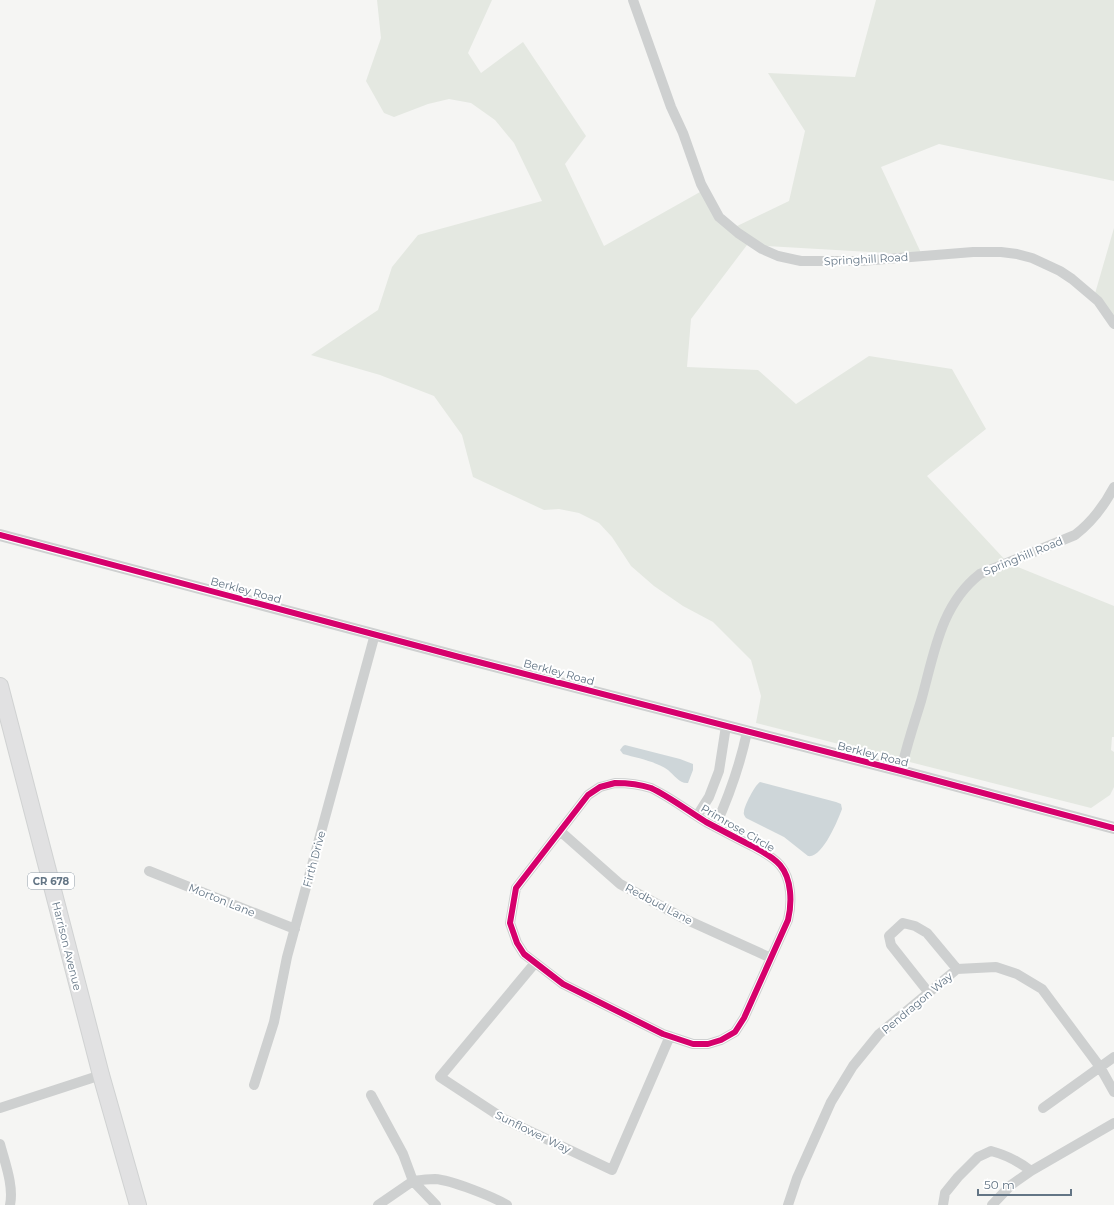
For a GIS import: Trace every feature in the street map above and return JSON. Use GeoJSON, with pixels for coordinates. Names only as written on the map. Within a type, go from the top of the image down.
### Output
{"type":"FeatureCollection","features":[{"type":"Feature","properties":{"kind":"main road","name":"Harrison Avenue"},"geometry":{"type":"LineString","coordinates":[[0,686],[101,1075],[138,1205]]}},
{"type":"Feature","properties":{"kind":"street","name":"Springhill Road"},"geometry":{"type":"LineString","coordinates":[[632,0],[701,184],[720,217],[738,234],[762,249],[778,256],[801,261],[862,261],[973,252],[1001,252],[1017,254],[1032,258],[1060,271],[1072,279],[1098,301],[1114,324]]}},
{"type":"Feature","properties":{"kind":"street","name":"Springhill Road"},"geometry":{"type":"LineString","coordinates":[[900,771],[940,633],[948,612],[959,594],[968,583],[980,574],[1075,535],[1097,515],[1114,487]]}},
{"type":"Feature","properties":{"kind":"street","name":"Berkley Road"},"geometry":{"type":"LineString","coordinates":[[0,535],[1114,828]]}},
{"type":"Feature","properties":{"kind":"street","name":"Firth Drive"},"geometry":{"type":"LineString","coordinates":[[254,1085],[274,1022],[287,957],[375,634]]}},
{"type":"Feature","properties":{"kind":"street"},"geometry":{"type":"LineString","coordinates":[[698,816],[709,797],[719,771],[726,726]]}},
{"type":"Feature","properties":{"kind":"street"},"geometry":{"type":"LineString","coordinates":[[715,827],[729,797],[741,759],[747,732]]}},
{"type":"Feature","properties":{"kind":"street","name":"Primrose Circle"},"geometry":{"type":"LineString","coordinates":[[615,783],[634,783],[651,788],[698,816],[715,827],[770,856],[780,865],[786,877],[791,894],[791,907],[788,920],[744,1018],[735,1032],[721,1040],[708,1044],[693,1044],[670,1036],[563,984],[524,954],[517,943],[510,923],[516,888],[588,795],[600,788],[615,783]]}},
{"type":"Feature","properties":{"kind":"street","name":"Redbud Lane"},"geometry":{"type":"LineString","coordinates":[[560,831],[620,884],[685,919],[771,958]]}},
{"type":"Feature","properties":{"kind":"street","name":"Morton Lane"},"geometry":{"type":"LineString","coordinates":[[149,871],[295,929]]}},
{"type":"Feature","properties":{"kind":"street"},"geometry":{"type":"LineString","coordinates":[[929,993],[891,945],[889,936],[903,923],[915,926],[927,933],[957,969]]}},
{"type":"Feature","properties":{"kind":"street","name":"Sunflower Way"},"geometry":{"type":"LineString","coordinates":[[535,963],[440,1077],[504,1119],[612,1170],[670,1036]]}},
{"type":"Feature","properties":{"kind":"street","name":"Pendragon Way"},"geometry":{"type":"LineString","coordinates":[[788,1205],[797,1178],[830,1102],[853,1066],[879,1034],[957,969],[996,967],[1017,974],[1042,989],[1100,1067],[1114,1092]]}},
{"type":"Feature","properties":{"kind":"street"},"geometry":{"type":"LineString","coordinates":[[1043,1108],[1114,1057]]}},
{"type":"Feature","properties":{"kind":"street"},"geometry":{"type":"LineString","coordinates":[[0,1108],[101,1075]]}},
{"type":"Feature","properties":{"kind":"street"},"geometry":{"type":"LineString","coordinates":[[372,1095],[403,1154],[413,1181],[436,1205]]}},
{"type":"Feature","properties":{"kind":"street"},"geometry":{"type":"LineString","coordinates":[[992,1205],[1011,1186],[1031,1171],[1114,1123]]}},
{"type":"Feature","properties":{"kind":"street"},"geometry":{"type":"LineString","coordinates":[[0,1144],[10,1183],[10,1205]]}},
{"type":"Feature","properties":{"kind":"street"},"geometry":{"type":"LineString","coordinates":[[944,1205],[945,1193],[958,1177],[978,1157],[991,1151],[1004,1154],[1015,1159],[1031,1171]]}},
{"type":"Feature","properties":{"kind":"street"},"geometry":{"type":"LineString","coordinates":[[378,1205],[413,1181],[436,1179],[476,1191],[507,1205]]}},
{"type":"Feature","properties":{"kind":"shaded area"},"geometry":{"type":"Polygon","coordinates":[[[377,0],[492,0],[468,53],[481,73],[523,42],[586,136],[565,164],[604,246],[700,192],[733,228],[789,201],[805,131],[768,73],[855,77],[876,0],[1114,0],[1114,181],[939,144],[881,167],[922,255],[747,245],[691,319],[687,367],[758,370],[796,404],[869,356],[952,369],[986,429],[927,476],[1008,563],[1114,606],[1114,737],[1112,737],[1111,750],[1114,752],[1114,787],[1110,795],[1091,808],[756,723],[761,696],[751,660],[713,622],[683,606],[654,586],[631,566],[612,537],[599,523],[579,513],[559,509],[544,510],[473,477],[462,435],[434,396],[380,375],[311,355],[378,310],[392,267],[418,235],[542,201],[514,143],[495,120],[471,103],[449,99],[428,104],[394,117],[384,113],[366,81],[381,38],[377,0]]]}},
{"type":"Feature","properties":{"kind":"shaded area"},"geometry":{"type":"Polygon","coordinates":[[[1114,228],[1114,327],[1094,297],[1114,228]]]}},
{"type":"Feature","properties":{"kind":"shaded area"},"geometry":{"type":"Polygon","coordinates":[[[625,745],[680,759],[693,764],[693,770],[688,783],[680,781],[668,770],[657,764],[623,754],[620,750],[625,745]]]}},
{"type":"Feature","properties":{"kind":"shaded area"},"geometry":{"type":"Polygon","coordinates":[[[760,782],[841,804],[842,809],[829,838],[819,851],[808,856],[784,837],[746,818],[744,809],[753,791],[760,782]]]}},
{"type":"Feature","properties":{"kind":"cycle path"},"geometry":{"type":"LineString","coordinates":[[0,535],[1114,828]]}},
{"type":"Feature","properties":{"kind":"cycle path"},"geometry":{"type":"LineString","coordinates":[[615,783],[651,788],[706,822],[770,856],[780,865],[787,877],[790,891],[788,920],[744,1018],[735,1032],[721,1040],[708,1044],[693,1044],[663,1034],[563,984],[524,954],[517,943],[510,923],[516,888],[588,795],[600,787],[615,783]]}}]}
